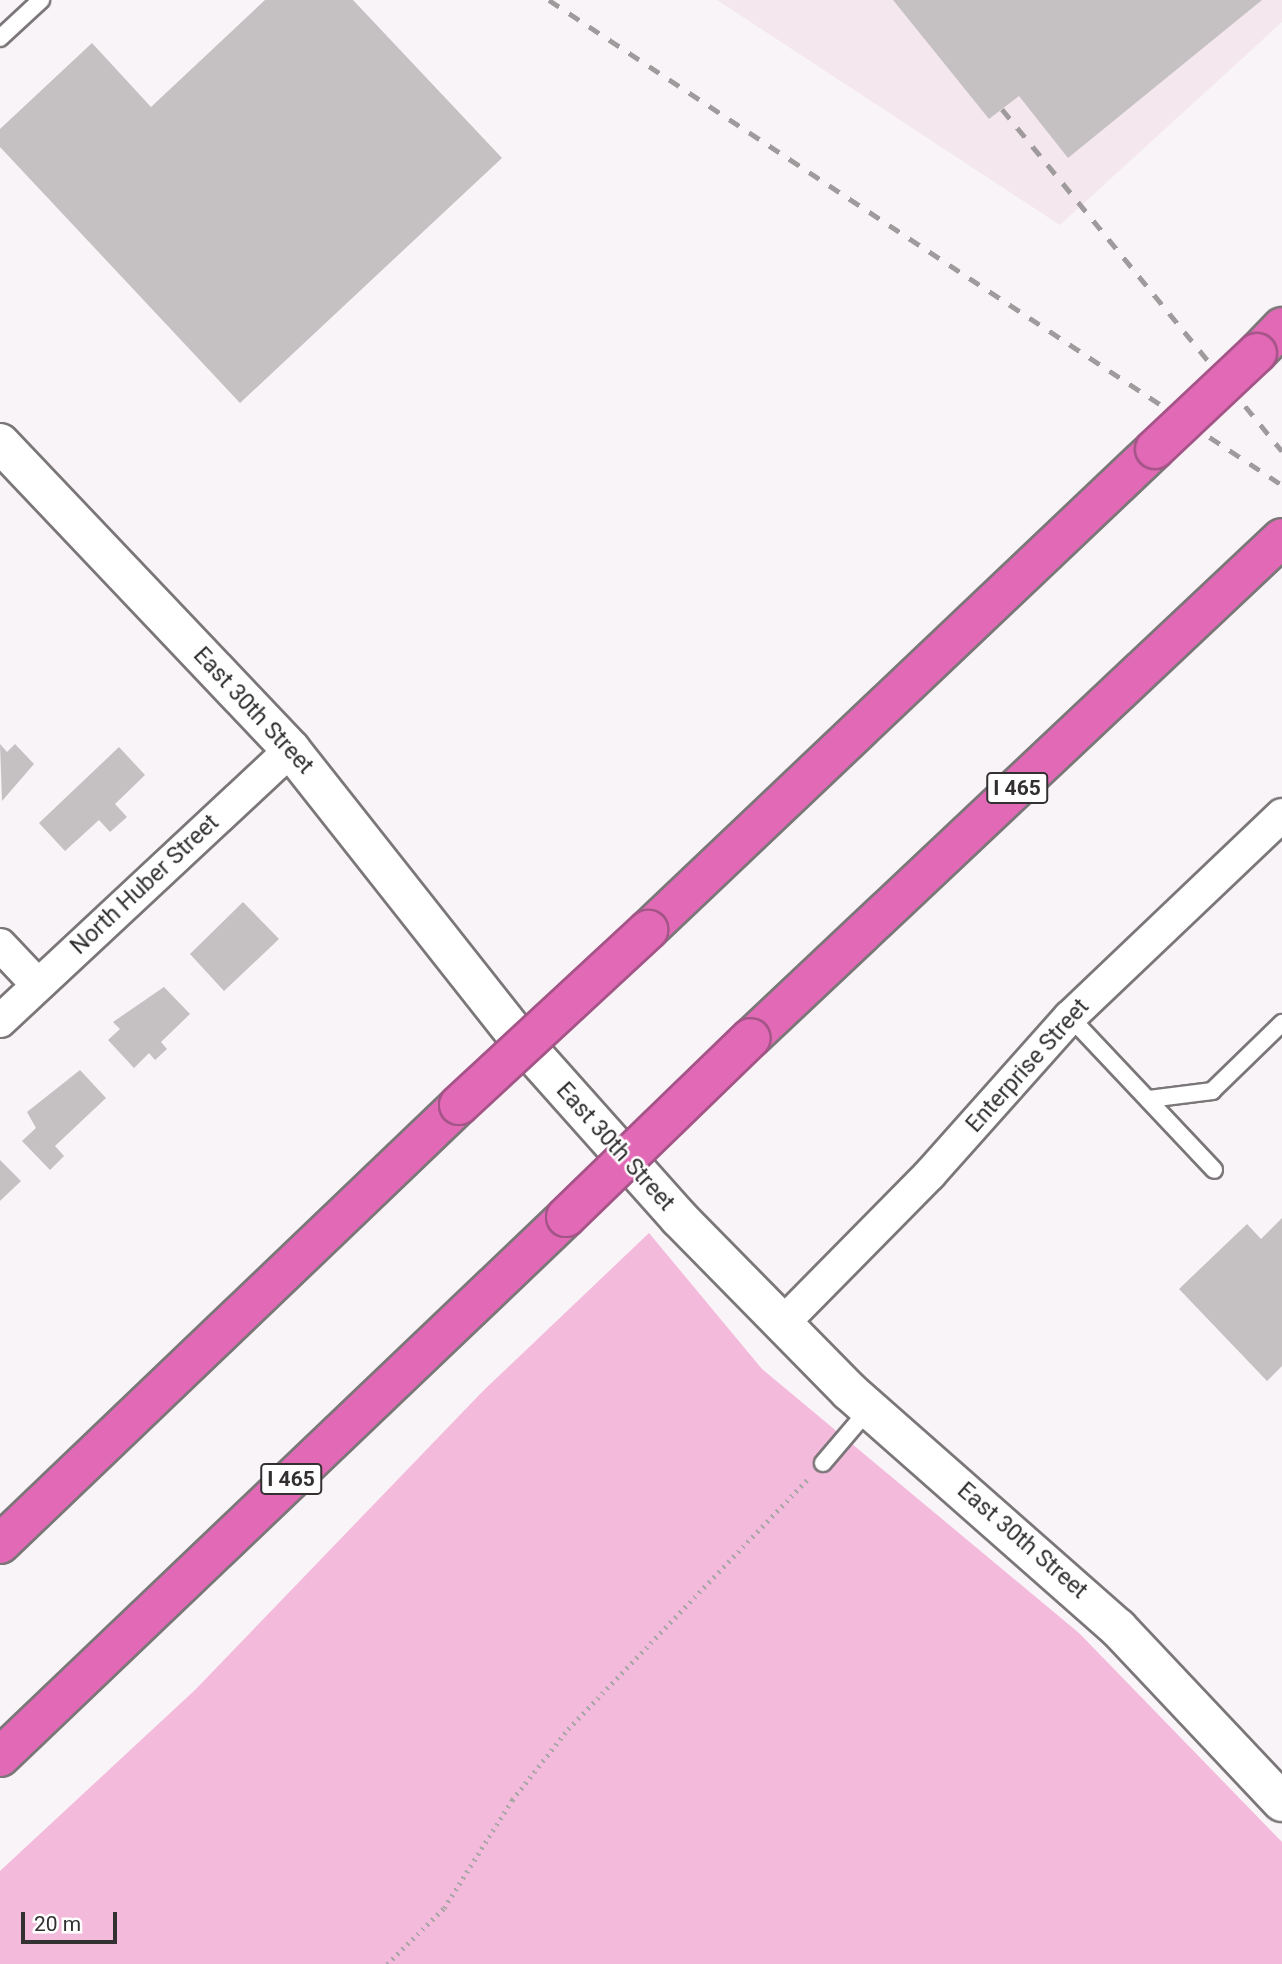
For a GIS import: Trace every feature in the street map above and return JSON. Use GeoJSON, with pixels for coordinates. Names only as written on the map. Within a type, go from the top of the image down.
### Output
{"type":"FeatureCollection","features":[{"type":"Feature","properties":{"kind":"highway"},"geometry":{"type":"LineString","coordinates":[[0,1544],[459,1105],[648,930],[1270,340]]}},
{"type":"Feature","properties":{"kind":"highway","name":"I 465"},"geometry":{"type":"LineString","coordinates":[[0,1757],[751,1038],[1282,538]]}},
{"type":"Feature","properties":{"kind":"main road","name":"East 30th Street"},"geometry":{"type":"LineString","coordinates":[[0,443],[291,750],[576,1106],[781,1325],[869,1409],[1068,1580],[1282,1802]]}},
{"type":"Feature","properties":{"kind":"street","name":"North Huber Street"},"geometry":{"type":"LineString","coordinates":[[0,1021],[291,750]]}},
{"type":"Feature","properties":{"kind":"street","name":"Enterprise Street"},"geometry":{"type":"LineString","coordinates":[[781,1325],[930,1174],[1070,1017],[1282,815]]}},
{"type":"Feature","properties":{"kind":"street"},"geometry":{"type":"LineString","coordinates":[[0,945],[38,985]]}},
{"type":"Feature","properties":{"kind":"lane"},"geometry":{"type":"LineString","coordinates":[[0,38],[41,0]]}},
{"type":"Feature","properties":{"kind":"lane"},"geometry":{"type":"LineString","coordinates":[[1070,1017],[1214,1170]]}},
{"type":"Feature","properties":{"kind":"lane"},"geometry":{"type":"LineString","coordinates":[[1149,1099],[1212,1091],[1282,1023]]}},
{"type":"Feature","properties":{"kind":"lane"},"geometry":{"type":"LineString","coordinates":[[823,1463],[869,1409]]}},
{"type":"Feature","properties":{"kind":"path"},"geometry":{"type":"LineString","coordinates":[[387,1964],[444,1908],[512,1800],[568,1729],[823,1463]]}},
{"type":"Feature","properties":{"kind":"shaded area"},"geometry":{"type":"Polygon","coordinates":[[[717,0],[1282,0],[1282,22],[1060,225],[717,0]]]}},
{"type":"Feature","properties":{"kind":"shaded area"},"geometry":{"type":"Polygon","coordinates":[[[649,1233],[762,1369],[1079,1633],[1282,1842],[1282,1964],[0,1964],[0,1871],[195,1690],[483,1391],[649,1233]]]}},
{"type":"Feature","properties":{"kind":"building"},"geometry":{"type":"Polygon","coordinates":[[[265,0],[353,0],[502,158],[240,403],[0,147],[0,129],[92,43],[151,107],[265,0]]]}},
{"type":"Feature","properties":{"kind":"building"},"geometry":{"type":"Polygon","coordinates":[[[893,0],[1262,0],[1068,158],[1019,96],[989,119],[893,0]]]}},
{"type":"Feature","properties":{"kind":"building"},"geometry":{"type":"Polygon","coordinates":[[[0,744],[7,752],[15,744],[34,764],[2,801],[0,744]]]}},
{"type":"Feature","properties":{"kind":"building"},"geometry":{"type":"Polygon","coordinates":[[[119,747],[145,775],[115,804],[127,817],[110,832],[99,820],[65,851],[39,823],[119,747]]]}},
{"type":"Feature","properties":{"kind":"building"},"geometry":{"type":"Polygon","coordinates":[[[243,902],[279,939],[224,991],[190,954],[243,902]]]}},
{"type":"Feature","properties":{"kind":"building"},"geometry":{"type":"Polygon","coordinates":[[[164,987],[190,1014],[161,1042],[167,1049],[155,1060],[149,1053],[134,1068],[108,1040],[120,1029],[113,1022],[164,987]]]}},
{"type":"Feature","properties":{"kind":"building"},"geometry":{"type":"Polygon","coordinates":[[[80,1070],[106,1098],[55,1146],[64,1156],[50,1170],[22,1141],[36,1128],[27,1112],[80,1070]]]}},
{"type":"Feature","properties":{"kind":"building"},"geometry":{"type":"Polygon","coordinates":[[[0,1160],[21,1181],[0,1201],[0,1160]]]}},
{"type":"Feature","properties":{"kind":"building"},"geometry":{"type":"Polygon","coordinates":[[[1282,1218],[1282,1366],[1267,1381],[1179,1289],[1247,1224],[1261,1239],[1282,1218]]]}},
{"type":"Feature","properties":{"kind":"railway"},"geometry":{"type":"LineString","coordinates":[[549,0],[1282,485]]}},
{"type":"Feature","properties":{"kind":"railway"},"geometry":{"type":"LineString","coordinates":[[1002,109],[1282,451]]}}]}
